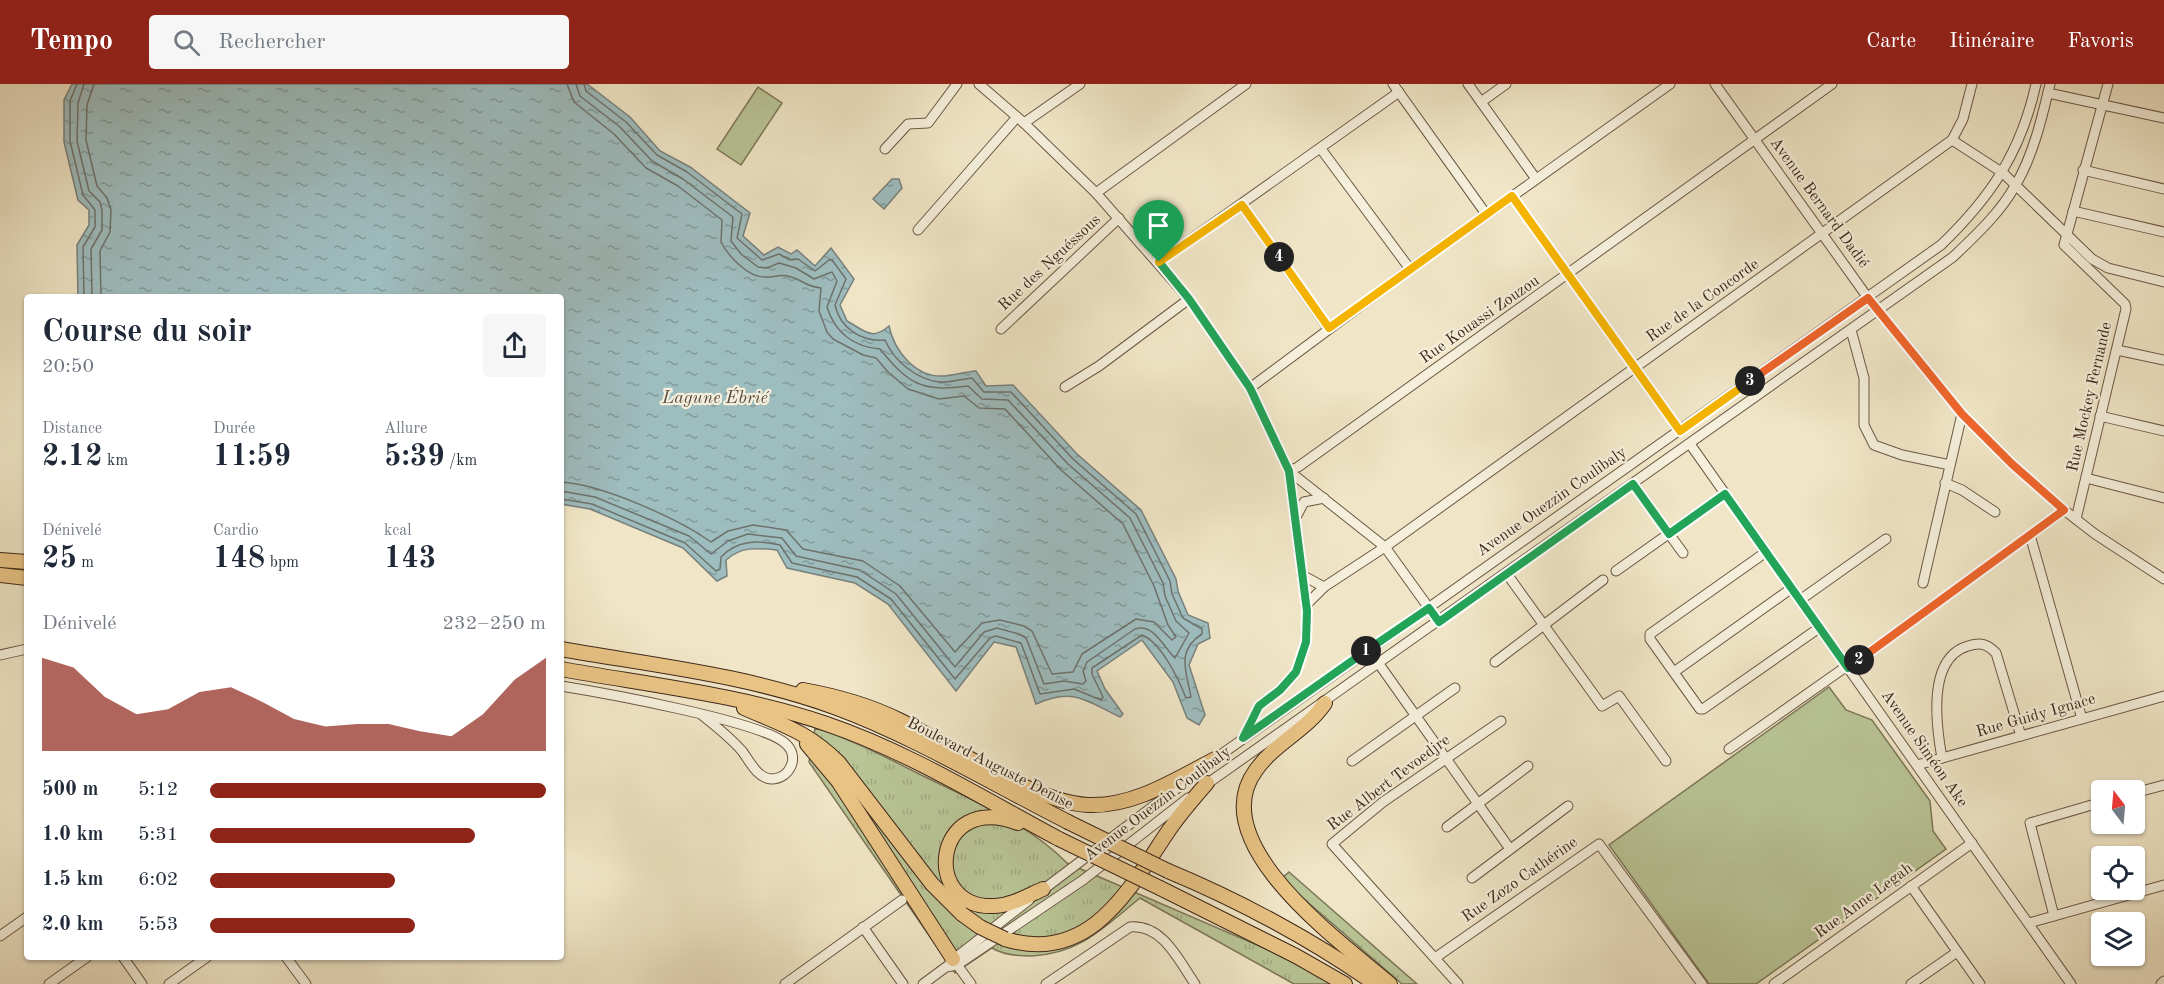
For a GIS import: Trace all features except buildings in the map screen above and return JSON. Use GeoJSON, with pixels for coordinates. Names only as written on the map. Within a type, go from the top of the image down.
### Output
{"type":"FeatureCollection","features":[{"type":"Feature","properties":{"kind":"highway"},"geometry":{"type":"LineString","coordinates":[[0,560],[24,562]]}},
{"type":"Feature","properties":{"kind":"highway"},"geometry":{"type":"LineString","coordinates":[[0,575],[24,578]]}},
{"type":"Feature","properties":{"kind":"highway","name":"Boulevard Auguste Denise"},"geometry":{"type":"LineString","coordinates":[[564,650],[751,684],[834,707],[1168,871],[1223,894],[1349,966],[1375,984]]}},
{"type":"Feature","properties":{"kind":"highway","name":"Boulevard Auguste Denise"},"geometry":{"type":"LineString","coordinates":[[564,670],[781,710],[828,724],[886,747],[1059,839],[1296,956],[1345,984]]}},
{"type":"Feature","properties":{"kind":"highway"},"geometry":{"type":"LineString","coordinates":[[751,684],[799,689],[848,700],[897,719],[1037,792],[1072,802],[1097,804],[1138,796],[1215,759]]}},
{"type":"Feature","properties":{"kind":"highway"},"geometry":{"type":"LineString","coordinates":[[723,698],[807,735],[839,763],[932,884],[962,914],[980,927],[1018,943],[1057,941],[1078,934],[1111,912],[1141,876],[1185,809],[1207,783]]}},
{"type":"Feature","properties":{"kind":"highway"},"geometry":{"type":"LineString","coordinates":[[1324,703],[1316,716],[1276,747],[1254,771],[1244,794],[1242,810],[1245,827],[1262,863],[1281,885],[1390,984]]}},
{"type":"Feature","properties":{"kind":"highway"},"geometry":{"type":"LineString","coordinates":[[776,722],[814,750],[838,781],[952,964]]}},
{"type":"Feature","properties":{"kind":"highway"},"geometry":{"type":"LineString","coordinates":[[1042,889],[1010,903],[994,906],[968,901],[956,892],[949,881],[945,855],[948,842],[967,822],[980,818],[1010,820],[1059,839]]}},
{"type":"Feature","properties":{"kind":"street"},"geometry":{"type":"LineString","coordinates":[[885,149],[908,124],[928,123],[957,84]]}},
{"type":"Feature","properties":{"kind":"street"},"geometry":{"type":"LineString","coordinates":[[979,84],[1096,193],[1159,262],[1189,299],[1250,388],[1289,471],[1306,605],[1306,642],[1296,672],[1280,690],[1259,706],[1243,738]]}},
{"type":"Feature","properties":{"kind":"street"},"geometry":{"type":"LineString","coordinates":[[918,230],[1020,120],[1080,84]]}},
{"type":"Feature","properties":{"kind":"street"},"geometry":{"type":"LineString","coordinates":[[1096,193],[1246,84]]}},
{"type":"Feature","properties":{"kind":"street"},"geometry":{"type":"LineString","coordinates":[[1393,84],[1486,214]]}},
{"type":"Feature","properties":{"kind":"street"},"geometry":{"type":"LineString","coordinates":[[1468,84],[1536,179]]}},
{"type":"Feature","properties":{"kind":"street"},"geometry":{"type":"LineString","coordinates":[[1481,102],[1506,84]]}},
{"type":"Feature","properties":{"kind":"street"},"geometry":{"type":"LineString","coordinates":[[1250,388],[1410,269],[1670,84]]}},
{"type":"Feature","properties":{"kind":"street","name":"Avenue Bernard Dadié"},"geometry":{"type":"LineString","coordinates":[[1715,84],[1868,298],[1962,414],[2012,464],[2064,510],[2164,579]]}},
{"type":"Feature","properties":{"kind":"street","name":"Rue Kouassi Zouzou"},"geometry":{"type":"LineString","coordinates":[[1289,471],[1298,467],[1568,275],[1832,84]]}},
{"type":"Feature","properties":{"kind":"street","name":"Rue de la Concorde"},"geometry":{"type":"LineString","coordinates":[[1306,605],[1324,587],[1385,547],[1952,140],[1963,119],[1972,84]]}},
{"type":"Feature","properties":{"kind":"street","name":"Avenue Ouezzin Coulibaly"},"geometry":{"type":"LineString","coordinates":[[952,964],[1042,889],[1243,738],[1941,245],[1964,223],[2003,173],[2018,144],[2036,84]]}},
{"type":"Feature","properties":{"kind":"street"},"geometry":{"type":"LineString","coordinates":[[2065,235],[2108,84]]}},
{"type":"Feature","properties":{"kind":"street"},"geometry":{"type":"LineString","coordinates":[[2049,89],[2103,105],[2164,118]]}},
{"type":"Feature","properties":{"kind":"street","name":"Avenue Ouezzin Coulibaly"},"geometry":{"type":"LineString","coordinates":[[923,984],[1083,880],[1207,783],[1439,622],[1953,257],[1976,235],[2015,186],[2033,146],[2049,89]]}},
{"type":"Feature","properties":{"kind":"street"},"geometry":{"type":"LineString","coordinates":[[1159,262],[1399,93]]}},
{"type":"Feature","properties":{"kind":"street"},"geometry":{"type":"LineString","coordinates":[[1952,140],[2003,173],[2092,259],[2108,268],[2164,282]]}},
{"type":"Feature","properties":{"kind":"street"},"geometry":{"type":"LineString","coordinates":[[1321,149],[1410,269]]}},
{"type":"Feature","properties":{"kind":"street"},"geometry":{"type":"LineString","coordinates":[[2083,170],[2164,189]]}},
{"type":"Feature","properties":{"kind":"street"},"geometry":{"type":"LineString","coordinates":[[1512,196],[1680,431]]}},
{"type":"Feature","properties":{"kind":"street"},"geometry":{"type":"LineString","coordinates":[[1242,205],[1329,328]]}},
{"type":"Feature","properties":{"kind":"street"},"geometry":{"type":"LineString","coordinates":[[2073,211],[2164,232]]}},
{"type":"Feature","properties":{"kind":"street","name":"Rue des Nguéssous"},"geometry":{"type":"LineString","coordinates":[[1001,329],[1119,218]]}},
{"type":"Feature","properties":{"kind":"street","name":"Rue Mockey Fernande"},"geometry":{"type":"LineString","coordinates":[[2065,235],[2066,248],[2125,304],[2117,350],[2076,519]]}},
{"type":"Feature","properties":{"kind":"street"},"geometry":{"type":"LineString","coordinates":[[1065,387],[1099,366],[1189,299]]}},
{"type":"Feature","properties":{"kind":"street"},"geometry":{"type":"LineString","coordinates":[[1851,330],[1864,378],[1864,425],[1874,445],[1902,455],[1950,465]]}},
{"type":"Feature","properties":{"kind":"street"},"geometry":{"type":"LineString","coordinates":[[2117,350],[2164,360]]}},
{"type":"Feature","properties":{"kind":"street"},"geometry":{"type":"LineString","coordinates":[[1923,583],[1962,414]]}},
{"type":"Feature","properties":{"kind":"street"},"geometry":{"type":"LineString","coordinates":[[2100,417],[2164,431]]}},
{"type":"Feature","properties":{"kind":"street","name":"Avenue Siméon Ake"},"geometry":{"type":"LineString","coordinates":[[1690,444],[2071,984]]}},
{"type":"Feature","properties":{"kind":"street"},"geometry":{"type":"LineString","coordinates":[[1289,471],[1385,547],[1439,622]]}},
{"type":"Feature","properties":{"kind":"street"},"geometry":{"type":"LineString","coordinates":[[2086,478],[2164,498]]}},
{"type":"Feature","properties":{"kind":"street"},"geometry":{"type":"LineString","coordinates":[[1945,483],[1962,490],[1995,512]]}},
{"type":"Feature","properties":{"kind":"street"},"geometry":{"type":"LineString","coordinates":[[1633,484],[1683,553]]}},
{"type":"Feature","properties":{"kind":"street"},"geometry":{"type":"LineString","coordinates":[[1616,571],[1725,494]]}},
{"type":"Feature","properties":{"kind":"street"},"geometry":{"type":"LineString","coordinates":[[1295,519],[1304,502],[1323,498]]}},
{"type":"Feature","properties":{"kind":"street"},"geometry":{"type":"LineString","coordinates":[[1730,749],[2064,510]]}},
{"type":"Feature","properties":{"kind":"street"},"geometry":{"type":"LineString","coordinates":[[2030,535],[2082,719]]}},
{"type":"Feature","properties":{"kind":"street"},"geometry":{"type":"LineString","coordinates":[[1800,600],[1887,539]]}},
{"type":"Feature","properties":{"kind":"street"},"geometry":{"type":"LineString","coordinates":[[1766,552],[1650,634],[1650,639],[1703,709],[1819,628]]}},
{"type":"Feature","properties":{"kind":"street"},"geometry":{"type":"LineString","coordinates":[[1507,574],[1602,706],[1619,696],[1666,761]]}},
{"type":"Feature","properties":{"kind":"street"},"geometry":{"type":"LineString","coordinates":[[1302,575],[1324,587]]}},
{"type":"Feature","properties":{"kind":"street"},"geometry":{"type":"LineString","coordinates":[[1495,662],[1603,580]]}},
{"type":"Feature","properties":{"kind":"street"},"geometry":{"type":"LineString","coordinates":[[1674,672],[1792,588]]}},
{"type":"Feature","properties":{"kind":"street"},"geometry":{"type":"LineString","coordinates":[[1942,758],[1937,718],[1942,668],[1949,656],[1959,648],[1976,643],[1988,645],[1996,653],[2021,736]]}},
{"type":"Feature","properties":{"kind":"street"},"geometry":{"type":"LineString","coordinates":[[0,655],[24,650]]}},
{"type":"Feature","properties":{"kind":"street"},"geometry":{"type":"LineString","coordinates":[[1379,664],[1444,759],[1510,849]]}},
{"type":"Feature","properties":{"kind":"street"},"geometry":{"type":"LineString","coordinates":[[564,687],[701,714],[777,737],[788,745],[794,756],[792,765],[786,773],[776,778],[769,779],[762,776],[735,743],[701,714]]}},
{"type":"Feature","properties":{"kind":"street"},"geometry":{"type":"LineString","coordinates":[[1352,761],[1455,688]]}},
{"type":"Feature","properties":{"kind":"street","name":"Rue Guidy Ignace"},"geometry":{"type":"LineString","coordinates":[[1917,765],[2164,696]]}},
{"type":"Feature","properties":{"kind":"street","name":"Rue Albert Tevoedjre"},"geometry":{"type":"LineString","coordinates":[[1458,984],[1332,843],[1383,802],[1501,721]]}},
{"type":"Feature","properties":{"kind":"street"},"geometry":{"type":"LineString","coordinates":[[1447,826],[1528,766]]}},
{"type":"Feature","properties":{"kind":"street"},"geometry":{"type":"LineString","coordinates":[[2145,790],[2164,785]]}},
{"type":"Feature","properties":{"kind":"street"},"geometry":{"type":"LineString","coordinates":[[2054,916],[2030,825],[2033,821],[2091,805]]}},
{"type":"Feature","properties":{"kind":"street"},"geometry":{"type":"LineString","coordinates":[[1472,878],[1568,806]]}},
{"type":"Feature","properties":{"kind":"street","name":"Rue Anne Legah"},"geometry":{"type":"LineString","coordinates":[[1774,984],[1972,843]]}},
{"type":"Feature","properties":{"kind":"street","name":"Rue Zozo Cathérine"},"geometry":{"type":"LineString","coordinates":[[1435,958],[1599,844],[1702,984]]}},
{"type":"Feature","properties":{"kind":"street"},"geometry":{"type":"LineString","coordinates":[[2029,923],[2164,885]]}},
{"type":"Feature","properties":{"kind":"street"},"geometry":{"type":"LineString","coordinates":[[1911,886],[1980,984]]}},
{"type":"Feature","properties":{"kind":"street"},"geometry":{"type":"LineString","coordinates":[[784,984],[902,900]]}},
{"type":"Feature","properties":{"kind":"street"},"geometry":{"type":"LineString","coordinates":[[0,936],[24,919]]}},
{"type":"Feature","properties":{"kind":"street"},"geometry":{"type":"LineString","coordinates":[[1046,984],[1130,927],[1142,926],[1160,935],[1195,984]]}},
{"type":"Feature","properties":{"kind":"street"},"geometry":{"type":"LineString","coordinates":[[863,927],[903,984]]}},
{"type":"Feature","properties":{"kind":"street"},"geometry":{"type":"LineString","coordinates":[[1911,984],[1957,952]]}},
{"type":"Feature","properties":{"kind":"street"},"geometry":{"type":"LineString","coordinates":[[49,984],[83,960]]}},
{"type":"Feature","properties":{"kind":"street"},"geometry":{"type":"LineString","coordinates":[[125,960],[142,984]]}},
{"type":"Feature","properties":{"kind":"street"},"geometry":{"type":"LineString","coordinates":[[169,984],[203,960]]}},
{"type":"Feature","properties":{"kind":"street"},"geometry":{"type":"LineString","coordinates":[[288,960],[305,984]]}},
{"type":"Feature","properties":{"kind":"street"},"geometry":{"type":"LineString","coordinates":[[952,964],[971,984]]}},
{"type":"Feature","properties":{"kind":"green space"},"geometry":{"type":"Polygon","coordinates":[[[758,87],[782,103],[741,165],[717,149],[758,87]]]}},
{"type":"Feature","properties":{"kind":"green space"},"geometry":{"type":"Polygon","coordinates":[[[1829,687],[1846,710],[1872,720],[1930,801],[1933,831],[1946,849],[1756,984],[1709,984],[1609,845],[1829,687]]]}},
{"type":"Feature","properties":{"kind":"green space"},"geometry":{"type":"Polygon","coordinates":[[[815,728],[868,749],[997,813],[1035,836],[1067,863],[1294,961],[1334,984],[1294,984],[1140,898],[1103,929],[1064,950],[1027,956],[1006,954],[992,948],[955,973],[809,762],[815,728]]]}},
{"type":"Feature","properties":{"kind":"green space"},"geometry":{"type":"Polygon","coordinates":[[[1289,872],[1417,984],[1402,984],[1281,879],[1289,872]]]}},
{"type":"Feature","properties":{"kind":"water","name":"Lagune Ébrié"},"geometry":{"type":"Polygon","coordinates":[[[72,84],[587,84],[630,117],[660,151],[690,167],[750,213],[743,236],[764,255],[778,247],[791,254],[797,250],[815,266],[831,248],[854,279],[840,305],[847,321],[873,334],[889,326],[896,344],[907,361],[924,372],[944,376],[976,371],[986,386],[1013,385],[1077,454],[1141,510],[1176,579],[1178,591],[1188,615],[1208,623],[1210,638],[1198,644],[1189,665],[1205,715],[1199,725],[1187,718],[1173,682],[1142,640],[1097,671],[1105,689],[1123,714],[1120,717],[1088,701],[1070,696],[1049,699],[1036,704],[1016,647],[994,642],[956,691],[888,604],[855,583],[787,568],[777,550],[756,549],[744,550],[732,555],[726,560],[727,576],[717,581],[683,548],[590,509],[564,505],[564,294],[78,294],[77,245],[89,225],[89,210],[78,200],[64,142],[64,100],[72,84]]]}},
{"type":"Feature","properties":{"kind":"water"},"geometry":{"type":"Polygon","coordinates":[[[892,179],[899,179],[902,188],[884,209],[873,199],[892,179]]]}},
{"type":"Feature","properties":{"kind":"route"},"geometry":{"type":"LineString","coordinates":[[1512,196],[1680,431],[1868,298],[1962,414],[2012,464],[2064,510],[1848,668],[1725,494],[1669,534],[1633,484],[1439,622],[1429,608],[1243,738],[1259,706],[1290,681],[1296,672],[1306,642],[1307,611],[1289,471],[1250,388],[1189,299],[1159,262],[1242,205],[1329,328],[1512,196]]}}]}
